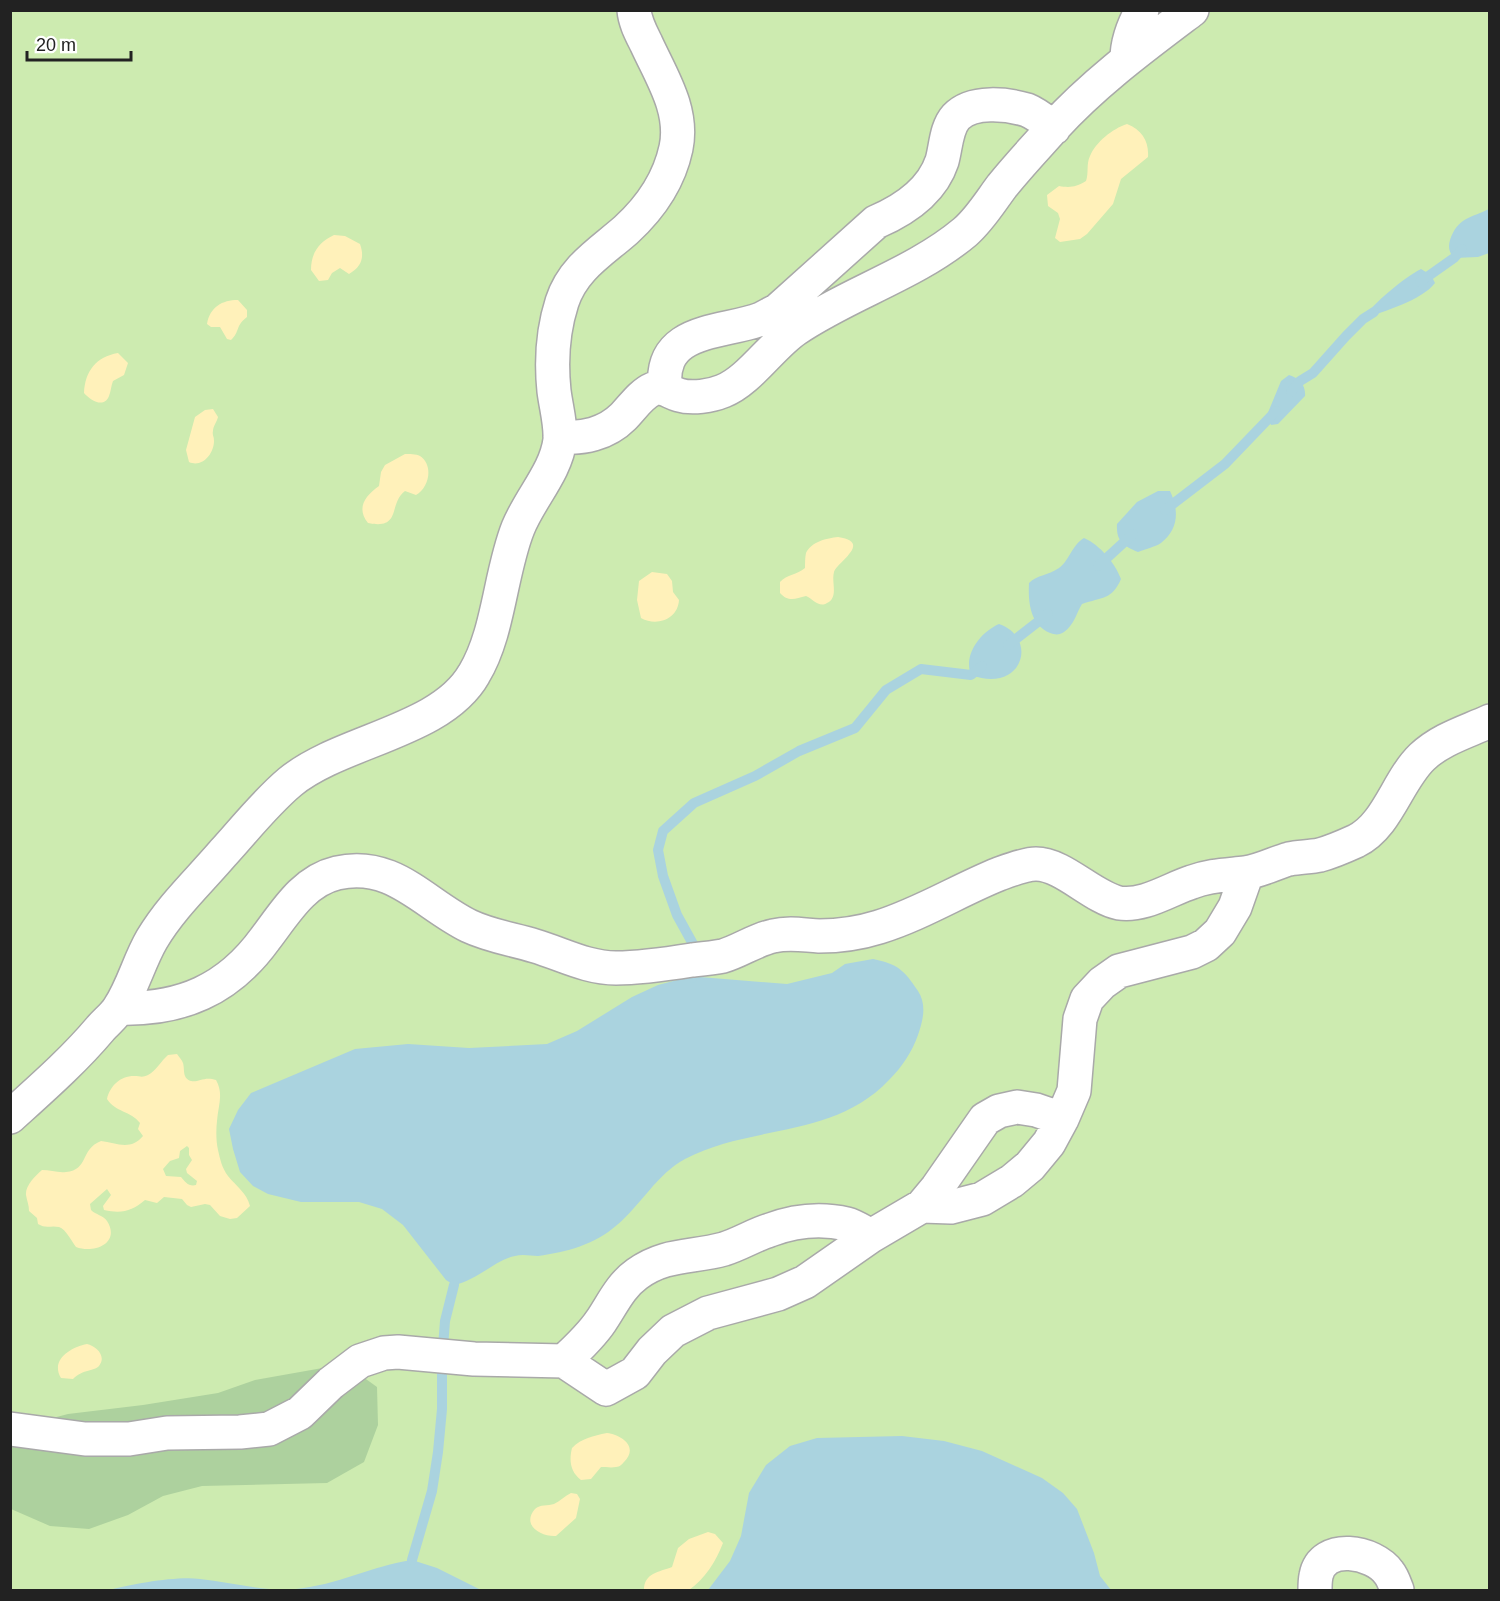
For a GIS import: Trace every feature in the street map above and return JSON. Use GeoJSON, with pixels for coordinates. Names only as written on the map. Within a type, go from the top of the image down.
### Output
{"type":"FeatureCollection","features":[{"type":"Feature","properties":{"kind":"lane"},"geometry":{"type":"LineString","coordinates":[[10,1117],[81,1053],[119,1008],[142,958],[168,916],[257,813],[291,781],[335,756],[441,709],[464,689],[475,673],[487,644],[518,528],[556,456],[560,436],[552,367],[556,327],[562,299],[575,275],[585,263],[623,232],[645,211],[658,194],[676,146],[677,122],[671,95],[642,36],[634,10]]}},
{"type":"Feature","properties":{"kind":"lane"},"geometry":{"type":"LineString","coordinates":[[1126,59],[1133,27],[1142,10]]}},
{"type":"Feature","properties":{"kind":"lane"},"geometry":{"type":"LineString","coordinates":[[560,436],[571,438],[594,434],[606,429],[621,418],[635,402],[652,390],[665,388],[679,395],[700,396],[724,391],[747,375],[792,332],[924,260],[965,232],[1054,128],[1126,59],[1192,10]]}},
{"type":"Feature","properties":{"kind":"lane"},"geometry":{"type":"LineString","coordinates":[[665,388],[663,375],[669,357],[680,345],[697,335],[760,319],[778,310],[876,222],[912,202],[927,188],[941,163],[950,128],[955,118],[965,111],[984,105],[1008,106],[1026,110],[1041,117],[1054,128]]}},
{"type":"Feature","properties":{"kind":"lane"},"geometry":{"type":"LineString","coordinates":[[119,1008],[140,1009],[166,1006],[193,998],[217,987],[264,942],[284,911],[313,883],[337,873],[368,871],[400,880],[441,910],[466,925],[490,935],[561,954],[584,964],[613,968],[654,966],[725,956],[748,944],[775,935],[846,934],[880,927],[977,883],[1010,870],[1037,864],[1061,872],[1101,896],[1118,903],[1134,904],[1196,880],[1226,874],[1247,873],[1290,859],[1323,854],[1360,839],[1372,827],[1422,758],[1449,738],[1490,721]]}},
{"type":"Feature","properties":{"kind":"lane"},"geometry":{"type":"LineString","coordinates":[[922,1206],[951,1207],[982,1199],[1012,1181],[1030,1166],[1049,1143],[1074,1090],[1080,1019],[1087,999],[1102,983],[1119,971],[1192,952],[1206,945],[1220,932],[1235,907],[1247,873]]}},
{"type":"Feature","properties":{"kind":"lane"},"geometry":{"type":"LineString","coordinates":[[10,1429],[85,1439],[129,1439],[167,1433],[240,1432],[269,1429],[300,1413],[331,1383],[360,1361],[384,1353],[399,1352],[474,1359],[564,1361],[606,1389],[635,1373],[652,1351],[674,1331],[708,1313],[778,1294],[805,1282],[871,1236],[922,1206],[985,1119],[999,1111],[1017,1107],[1036,1110],[1062,1119]]}},
{"type":"Feature","properties":{"kind":"lane"},"geometry":{"type":"LineString","coordinates":[[564,1361],[581,1346],[600,1323],[619,1292],[636,1275],[653,1264],[677,1256],[725,1249],[795,1222],[821,1221],[848,1224],[871,1236]]}},
{"type":"Feature","properties":{"kind":"lane"},"geometry":{"type":"LineString","coordinates":[[1316,1590],[1316,1574],[1324,1562],[1337,1554],[1358,1554],[1376,1561],[1389,1573],[1397,1590]]}},
{"type":"Feature","properties":{"kind":"green space"},"geometry":{"type":"Polygon","coordinates":[[[11,11],[1489,11],[1489,1590],[11,1590],[11,11]]]}},
{"type":"Feature","properties":{"kind":"green space"},"geometry":{"type":"Polygon","coordinates":[[[345,1364],[377,1387],[378,1425],[364,1462],[327,1483],[202,1486],[163,1496],[128,1515],[89,1529],[50,1526],[11,1509],[11,1429],[68,1414],[218,1393],[255,1380],[345,1364]]]}},
{"type":"Feature","properties":{"kind":"sand"},"geometry":{"type":"Polygon","coordinates":[[[1127,124],[1137,129],[1144,137],[1148,157],[1121,179],[1113,204],[1087,234],[1080,239],[1060,242],[1055,238],[1060,219],[1058,213],[1048,206],[1047,195],[1059,186],[1079,185],[1086,181],[1089,159],[1096,146],[1110,133],[1127,124]]]}},
{"type":"Feature","properties":{"kind":"sand"},"geometry":{"type":"Polygon","coordinates":[[[334,235],[345,236],[360,244],[361,262],[349,274],[340,268],[332,273],[328,280],[319,281],[311,270],[312,258],[320,245],[334,235]]]}},
{"type":"Feature","properties":{"kind":"sand"},"geometry":{"type":"Polygon","coordinates":[[[238,300],[247,310],[247,317],[231,340],[227,339],[220,327],[211,327],[207,324],[214,309],[227,301],[238,300]]]}},
{"type":"Feature","properties":{"kind":"sand"},"geometry":{"type":"Polygon","coordinates":[[[118,353],[128,363],[124,375],[113,381],[107,400],[100,403],[93,400],[84,393],[89,372],[104,358],[118,353]]]}},
{"type":"Feature","properties":{"kind":"sand"},"geometry":{"type":"Polygon","coordinates":[[[213,409],[218,417],[213,429],[212,451],[203,461],[189,462],[186,450],[195,417],[205,410],[213,409]]]}},
{"type":"Feature","properties":{"kind":"sand"},"geometry":{"type":"Polygon","coordinates":[[[405,454],[418,455],[424,460],[428,470],[427,482],[416,495],[405,491],[400,496],[393,514],[386,523],[368,523],[363,512],[366,498],[379,486],[381,472],[385,465],[405,454]]]}},
{"type":"Feature","properties":{"kind":"sand"},"geometry":{"type":"Polygon","coordinates":[[[838,537],[853,543],[853,548],[834,572],[834,593],[831,600],[821,604],[806,596],[789,599],[783,596],[780,593],[780,582],[805,568],[808,549],[815,543],[838,537]]]}},
{"type":"Feature","properties":{"kind":"sand"},"geometry":{"type":"Polygon","coordinates":[[[652,572],[667,574],[672,581],[673,592],[679,600],[678,607],[671,616],[666,620],[654,622],[641,618],[637,600],[639,581],[652,572]]]}},
{"type":"Feature","properties":{"kind":"sand"},"geometry":{"type":"Polygon","coordinates":[[[177,1054],[183,1062],[185,1076],[188,1080],[216,1080],[220,1095],[216,1132],[220,1160],[231,1180],[244,1193],[250,1206],[237,1218],[230,1219],[220,1216],[210,1205],[191,1207],[182,1199],[164,1197],[157,1203],[145,1200],[126,1211],[110,1211],[104,1210],[103,1206],[111,1195],[107,1189],[90,1204],[91,1210],[107,1221],[111,1235],[104,1245],[90,1249],[76,1247],[62,1228],[38,1224],[37,1218],[29,1211],[26,1195],[31,1181],[42,1170],[63,1172],[73,1170],[82,1163],[90,1149],[101,1141],[128,1145],[138,1141],[143,1136],[138,1129],[140,1123],[110,1103],[107,1099],[108,1094],[116,1083],[124,1078],[151,1073],[168,1055],[177,1054]],[[187,1146],[180,1151],[179,1158],[170,1161],[163,1169],[166,1176],[181,1177],[187,1184],[196,1185],[197,1181],[187,1173],[186,1169],[192,1160],[187,1146]]]}},
{"type":"Feature","properties":{"kind":"sand"},"geometry":{"type":"Polygon","coordinates":[[[87,1344],[94,1347],[101,1355],[99,1366],[73,1379],[61,1378],[58,1371],[60,1360],[69,1351],[87,1344]]]}},
{"type":"Feature","properties":{"kind":"sand"},"geometry":{"type":"Polygon","coordinates":[[[607,1433],[618,1436],[627,1443],[630,1451],[628,1457],[619,1466],[601,1467],[591,1479],[581,1480],[571,1465],[572,1448],[592,1436],[607,1433]]]}},
{"type":"Feature","properties":{"kind":"sand"},"geometry":{"type":"Polygon","coordinates":[[[571,1493],[577,1494],[580,1499],[576,1518],[556,1536],[544,1534],[535,1529],[530,1520],[537,1507],[554,1504],[571,1493]]]}},
{"type":"Feature","properties":{"kind":"sand"},"geometry":{"type":"Polygon","coordinates":[[[708,1532],[715,1534],[723,1543],[709,1569],[695,1586],[689,1590],[644,1590],[649,1577],[672,1567],[678,1548],[689,1539],[708,1532]]]}},
{"type":"Feature","properties":{"kind":"water"},"geometry":{"type":"Polygon","coordinates":[[[1489,209],[1489,253],[1478,257],[1454,258],[1449,245],[1453,232],[1461,222],[1489,209]]]}},
{"type":"Feature","properties":{"kind":"water"},"geometry":{"type":"Polygon","coordinates":[[[1421,269],[1431,275],[1435,283],[1429,289],[1402,305],[1363,319],[1389,291],[1421,269]]]}},
{"type":"Feature","properties":{"kind":"water"},"geometry":{"type":"Polygon","coordinates":[[[1289,375],[1301,382],[1305,396],[1278,424],[1271,425],[1267,415],[1281,381],[1289,375]]]}},
{"type":"Feature","properties":{"kind":"water"},"geometry":{"type":"Polygon","coordinates":[[[1158,491],[1170,491],[1175,505],[1176,519],[1167,538],[1156,546],[1138,552],[1119,539],[1117,524],[1137,502],[1158,491]]]}},
{"type":"Feature","properties":{"kind":"water"},"geometry":{"type":"Polygon","coordinates":[[[1084,538],[1106,555],[1121,579],[1110,594],[1082,604],[1073,623],[1064,632],[1052,634],[1043,629],[1034,619],[1029,598],[1029,583],[1059,568],[1084,538]]]}},
{"type":"Feature","properties":{"kind":"water"},"geometry":{"type":"Polygon","coordinates":[[[999,624],[1011,631],[1019,641],[1020,662],[1013,671],[1003,677],[989,679],[971,675],[969,659],[975,645],[986,632],[999,624]]]}},
{"type":"Feature","properties":{"kind":"water"},"geometry":{"type":"Polygon","coordinates":[[[873,959],[889,963],[900,969],[918,991],[923,1007],[921,1024],[913,1047],[889,1080],[867,1099],[843,1112],[817,1122],[710,1148],[685,1159],[666,1173],[617,1225],[590,1243],[570,1250],[538,1256],[518,1255],[508,1258],[471,1279],[454,1285],[446,1280],[403,1225],[382,1209],[359,1202],[301,1202],[268,1194],[253,1186],[240,1172],[229,1129],[238,1110],[251,1093],[355,1049],[408,1044],[469,1048],[547,1044],[577,1031],[632,997],[658,985],[681,979],[700,977],[787,984],[832,973],[845,964],[873,959]]]}},
{"type":"Feature","properties":{"kind":"water"},"geometry":{"type":"Polygon","coordinates":[[[902,1436],[944,1441],[982,1451],[1042,1478],[1063,1493],[1077,1509],[1100,1576],[1111,1590],[708,1590],[730,1561],[741,1536],[749,1493],[766,1465],[790,1446],[817,1438],[902,1436]]]}},
{"type":"Feature","properties":{"kind":"water"},"geometry":{"type":"Polygon","coordinates":[[[412,1560],[437,1568],[481,1590],[284,1590],[326,1584],[412,1560]]]}},
{"type":"Feature","properties":{"kind":"water"},"geometry":{"type":"Polygon","coordinates":[[[190,1578],[284,1590],[109,1590],[155,1581],[190,1578]]]}},
{"type":"Feature","properties":{"kind":"waterway"},"geometry":{"type":"LineString","coordinates":[[1420,282],[1454,258],[1462,249]]}},
{"type":"Feature","properties":{"kind":"waterway"},"geometry":{"type":"LineString","coordinates":[[1291,392],[1300,381],[1313,373],[1363,319],[1374,312]]}},
{"type":"Feature","properties":{"kind":"waterway"},"geometry":{"type":"LineString","coordinates":[[1165,510],[1225,464],[1276,411]]}},
{"type":"Feature","properties":{"kind":"waterway"},"geometry":{"type":"LineString","coordinates":[[1098,566],[1133,534]]}},
{"type":"Feature","properties":{"kind":"waterway"},"geometry":{"type":"LineString","coordinates":[[1008,645],[1048,614]]}},
{"type":"Feature","properties":{"kind":"waterway"},"geometry":{"type":"LineString","coordinates":[[692,978],[693,944],[677,915],[663,876],[658,850],[663,831],[694,803],[755,776],[799,751],[855,728],[886,690],[921,669],[971,675],[982,666]]}},
{"type":"Feature","properties":{"kind":"waterway"},"geometry":{"type":"LineString","coordinates":[[412,1560],[432,1491],[438,1452],[445,1321],[454,1285]]}}]}
